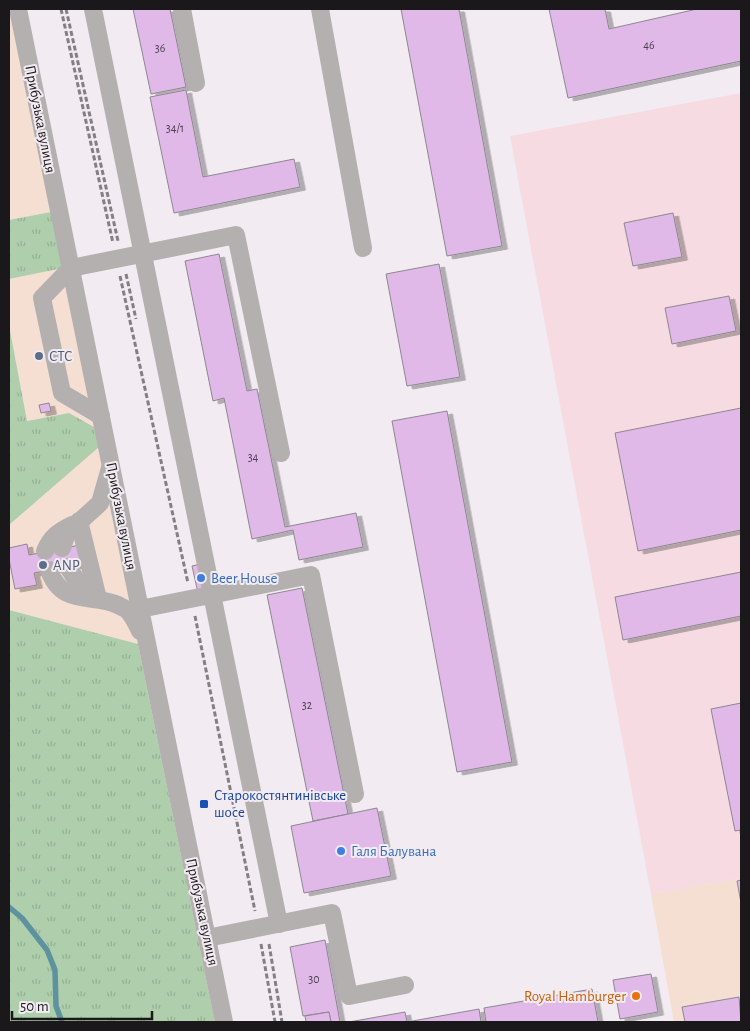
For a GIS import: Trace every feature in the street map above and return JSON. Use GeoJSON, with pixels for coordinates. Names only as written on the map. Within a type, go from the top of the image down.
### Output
{"type":"FeatureCollection","features":[{"type":"Feature","properties":{"kind":"street","name":"Прибузька вулиця"},"geometry":{"type":"LineString","coordinates":[[18,9],[224,1022]]}},
{"type":"Feature","properties":{"kind":"street"},"geometry":{"type":"LineString","coordinates":[[93,9],[279,924]]}},
{"type":"Feature","properties":{"kind":"street"},"geometry":{"type":"LineString","coordinates":[[182,9],[196,83]]}},
{"type":"Feature","properties":{"kind":"street"},"geometry":{"type":"LineString","coordinates":[[320,9],[363,248]]}},
{"type":"Feature","properties":{"kind":"street"},"geometry":{"type":"LineString","coordinates":[[101,416],[62,393],[42,298],[71,268],[236,235],[281,453]]}},
{"type":"Feature","properties":{"kind":"street"},"geometry":{"type":"LineString","coordinates":[[62,548],[67,533],[100,503],[111,466]]}},
{"type":"Feature","properties":{"kind":"street"},"geometry":{"type":"LineString","coordinates":[[45,551],[50,540],[63,529],[79,521]]}},
{"type":"Feature","properties":{"kind":"street"},"geometry":{"type":"LineString","coordinates":[[79,521],[98,600]]}},
{"type":"Feature","properties":{"kind":"street"},"geometry":{"type":"LineString","coordinates":[[68,567],[98,600]]}},
{"type":"Feature","properties":{"kind":"street"},"geometry":{"type":"LineString","coordinates":[[49,570],[62,590],[81,599],[113,603],[128,610],[147,642]]}},
{"type":"Feature","properties":{"kind":"street"},"geometry":{"type":"LineString","coordinates":[[140,609],[311,575],[355,794]]}},
{"type":"Feature","properties":{"kind":"street"},"geometry":{"type":"LineString","coordinates":[[207,938],[332,913],[348,996],[405,985]]}},
{"type":"Feature","properties":{"kind":"path"},"geometry":{"type":"LineString","coordinates":[[61,9],[192,599],[275,1022]]}},
{"type":"Feature","properties":{"kind":"shaded area"},"geometry":{"type":"Polygon","coordinates":[[[9,9],[51,212],[9,220],[9,9]]]}},
{"type":"Feature","properties":{"kind":"shaded area"},"geometry":{"type":"Polygon","coordinates":[[[741,93],[741,878],[651,894],[510,136],[741,93]]]}},
{"type":"Feature","properties":{"kind":"shaded area"},"geometry":{"type":"Polygon","coordinates":[[[63,268],[94,427],[69,413],[27,421],[9,325],[9,279],[63,268]]]}},
{"type":"Feature","properties":{"kind":"shaded area"},"geometry":{"type":"Polygon","coordinates":[[[99,447],[138,644],[9,610],[9,525],[99,447]]]}},
{"type":"Feature","properties":{"kind":"shaded area"},"geometry":{"type":"Polygon","coordinates":[[[741,878],[741,1022],[674,1022],[651,894],[741,878]]]}},
{"type":"Feature","properties":{"kind":"green space"},"geometry":{"type":"Polygon","coordinates":[[[51,212],[63,268],[9,279],[9,220],[51,212]]]}},
{"type":"Feature","properties":{"kind":"green space"},"geometry":{"type":"Polygon","coordinates":[[[9,325],[27,421],[69,413],[94,427],[99,447],[9,525],[9,325]]]}},
{"type":"Feature","properties":{"kind":"green space"},"geometry":{"type":"Polygon","coordinates":[[[9,610],[138,644],[215,1022],[9,1022],[9,610]]]}},
{"type":"Feature","properties":{"kind":"building"},"geometry":{"type":"Polygon","coordinates":[[[133,9],[170,9],[186,87],[151,94],[133,9]]]}},
{"type":"Feature","properties":{"kind":"building"},"geometry":{"type":"Polygon","coordinates":[[[401,9],[459,9],[502,246],[447,256],[401,9]]]}},
{"type":"Feature","properties":{"kind":"building"},"geometry":{"type":"Polygon","coordinates":[[[549,9],[605,9],[609,29],[697,9],[741,9],[741,61],[568,98],[549,9]]]}},
{"type":"Feature","properties":{"kind":"building"},"geometry":{"type":"Polygon","coordinates":[[[186,90],[203,177],[294,159],[300,187],[174,213],[150,97],[186,90]]]}},
{"type":"Feature","properties":{"kind":"building"},"geometry":{"type":"Polygon","coordinates":[[[673,213],[682,257],[633,266],[624,223],[673,213]]]}},
{"type":"Feature","properties":{"kind":"building"},"geometry":{"type":"Polygon","coordinates":[[[219,254],[247,391],[257,389],[285,527],[356,513],[363,547],[299,560],[293,530],[252,539],[224,398],[213,401],[185,261],[219,254]]]}},
{"type":"Feature","properties":{"kind":"building"},"geometry":{"type":"Polygon","coordinates":[[[439,264],[460,377],[407,386],[386,274],[439,264]]]}},
{"type":"Feature","properties":{"kind":"building"},"geometry":{"type":"Polygon","coordinates":[[[729,296],[736,331],[672,344],[665,308],[729,296]]]}},
{"type":"Feature","properties":{"kind":"building"},"geometry":{"type":"Polygon","coordinates":[[[49,403],[51,411],[41,413],[39,405],[49,403]]]}},
{"type":"Feature","properties":{"kind":"building"},"geometry":{"type":"Polygon","coordinates":[[[741,408],[741,530],[638,551],[615,433],[741,408]]]}},
{"type":"Feature","properties":{"kind":"building"},"geometry":{"type":"Polygon","coordinates":[[[447,411],[512,762],[457,772],[392,421],[447,411]]]}},
{"type":"Feature","properties":{"kind":"building","name":"ANP"},"geometry":{"type":"Polygon","coordinates":[[[27,544],[29,555],[80,545],[84,564],[34,573],[37,585],[15,589],[9,559],[9,548],[27,544]]]}},
{"type":"Feature","properties":{"kind":"building","name":"Beer House"},"geometry":{"type":"Polygon","coordinates":[[[205,563],[211,590],[198,593],[192,566],[205,563]]]}},
{"type":"Feature","properties":{"kind":"building"},"geometry":{"type":"Polygon","coordinates":[[[741,572],[741,616],[623,640],[615,597],[741,572]]]}},
{"type":"Feature","properties":{"kind":"building"},"geometry":{"type":"Polygon","coordinates":[[[302,588],[348,814],[313,821],[267,595],[302,588]]]}},
{"type":"Feature","properties":{"kind":"building"},"geometry":{"type":"Polygon","coordinates":[[[741,703],[741,830],[735,831],[711,709],[741,703]]]}},
{"type":"Feature","properties":{"kind":"building"},"geometry":{"type":"Polygon","coordinates":[[[377,808],[391,876],[304,893],[291,826],[377,808]]]}},
{"type":"Feature","properties":{"kind":"building"},"geometry":{"type":"Polygon","coordinates":[[[741,880],[741,903],[737,881],[741,880]]]}},
{"type":"Feature","properties":{"kind":"building"},"geometry":{"type":"Polygon","coordinates":[[[325,940],[340,1022],[331,1022],[329,1012],[303,1016],[290,947],[325,940]]]}},
{"type":"Feature","properties":{"kind":"building","name":"Royal Hamburger"},"geometry":{"type":"Polygon","coordinates":[[[651,974],[658,1012],[620,1019],[613,980],[651,974]]]}},
{"type":"Feature","properties":{"kind":"building"},"geometry":{"type":"Polygon","coordinates":[[[592,989],[598,1022],[486,1022],[484,1008],[592,989]]]}},
{"type":"Feature","properties":{"kind":"building"},"geometry":{"type":"Polygon","coordinates":[[[739,997],[741,1022],[685,1022],[682,1007],[739,997]]]}},
{"type":"Feature","properties":{"kind":"building"},"geometry":{"type":"Polygon","coordinates":[[[479,1009],[481,1022],[407,1022],[479,1009]]]}},
{"type":"Feature","properties":{"kind":"building"},"geometry":{"type":"Polygon","coordinates":[[[329,1012],[331,1022],[306,1022],[305,1016],[329,1012]]]}},
{"type":"Feature","properties":{"kind":"building"},"geometry":{"type":"Polygon","coordinates":[[[405,1012],[407,1022],[349,1022],[405,1012]]]}},
{"type":"Feature","properties":{"kind":"waterway"},"geometry":{"type":"LineString","coordinates":[[9,907],[22,918],[47,950],[55,970],[56,1006],[62,1022]]}},
{"type":"Feature","properties":{"kind":"place","name":"СТС"},"geometry":{"type":"Point","coordinates":[39,356]}},
{"type":"Feature","properties":{"kind":"place","name":"ANP"},"geometry":{"type":"Point","coordinates":[43,565]}},
{"type":"Feature","properties":{"kind":"place","name":"Beer House"},"geometry":{"type":"Point","coordinates":[201,578]}},
{"type":"Feature","properties":{"kind":"place","name":"Старокостянтинівське шосе"},"geometry":{"type":"Point","coordinates":[204,804]}},
{"type":"Feature","properties":{"kind":"place","name":"Галя Балувана"},"geometry":{"type":"Point","coordinates":[341,851]}},
{"type":"Feature","properties":{"kind":"place","name":"Royal Hamburger"},"geometry":{"type":"Point","coordinates":[636,996]}}]}
